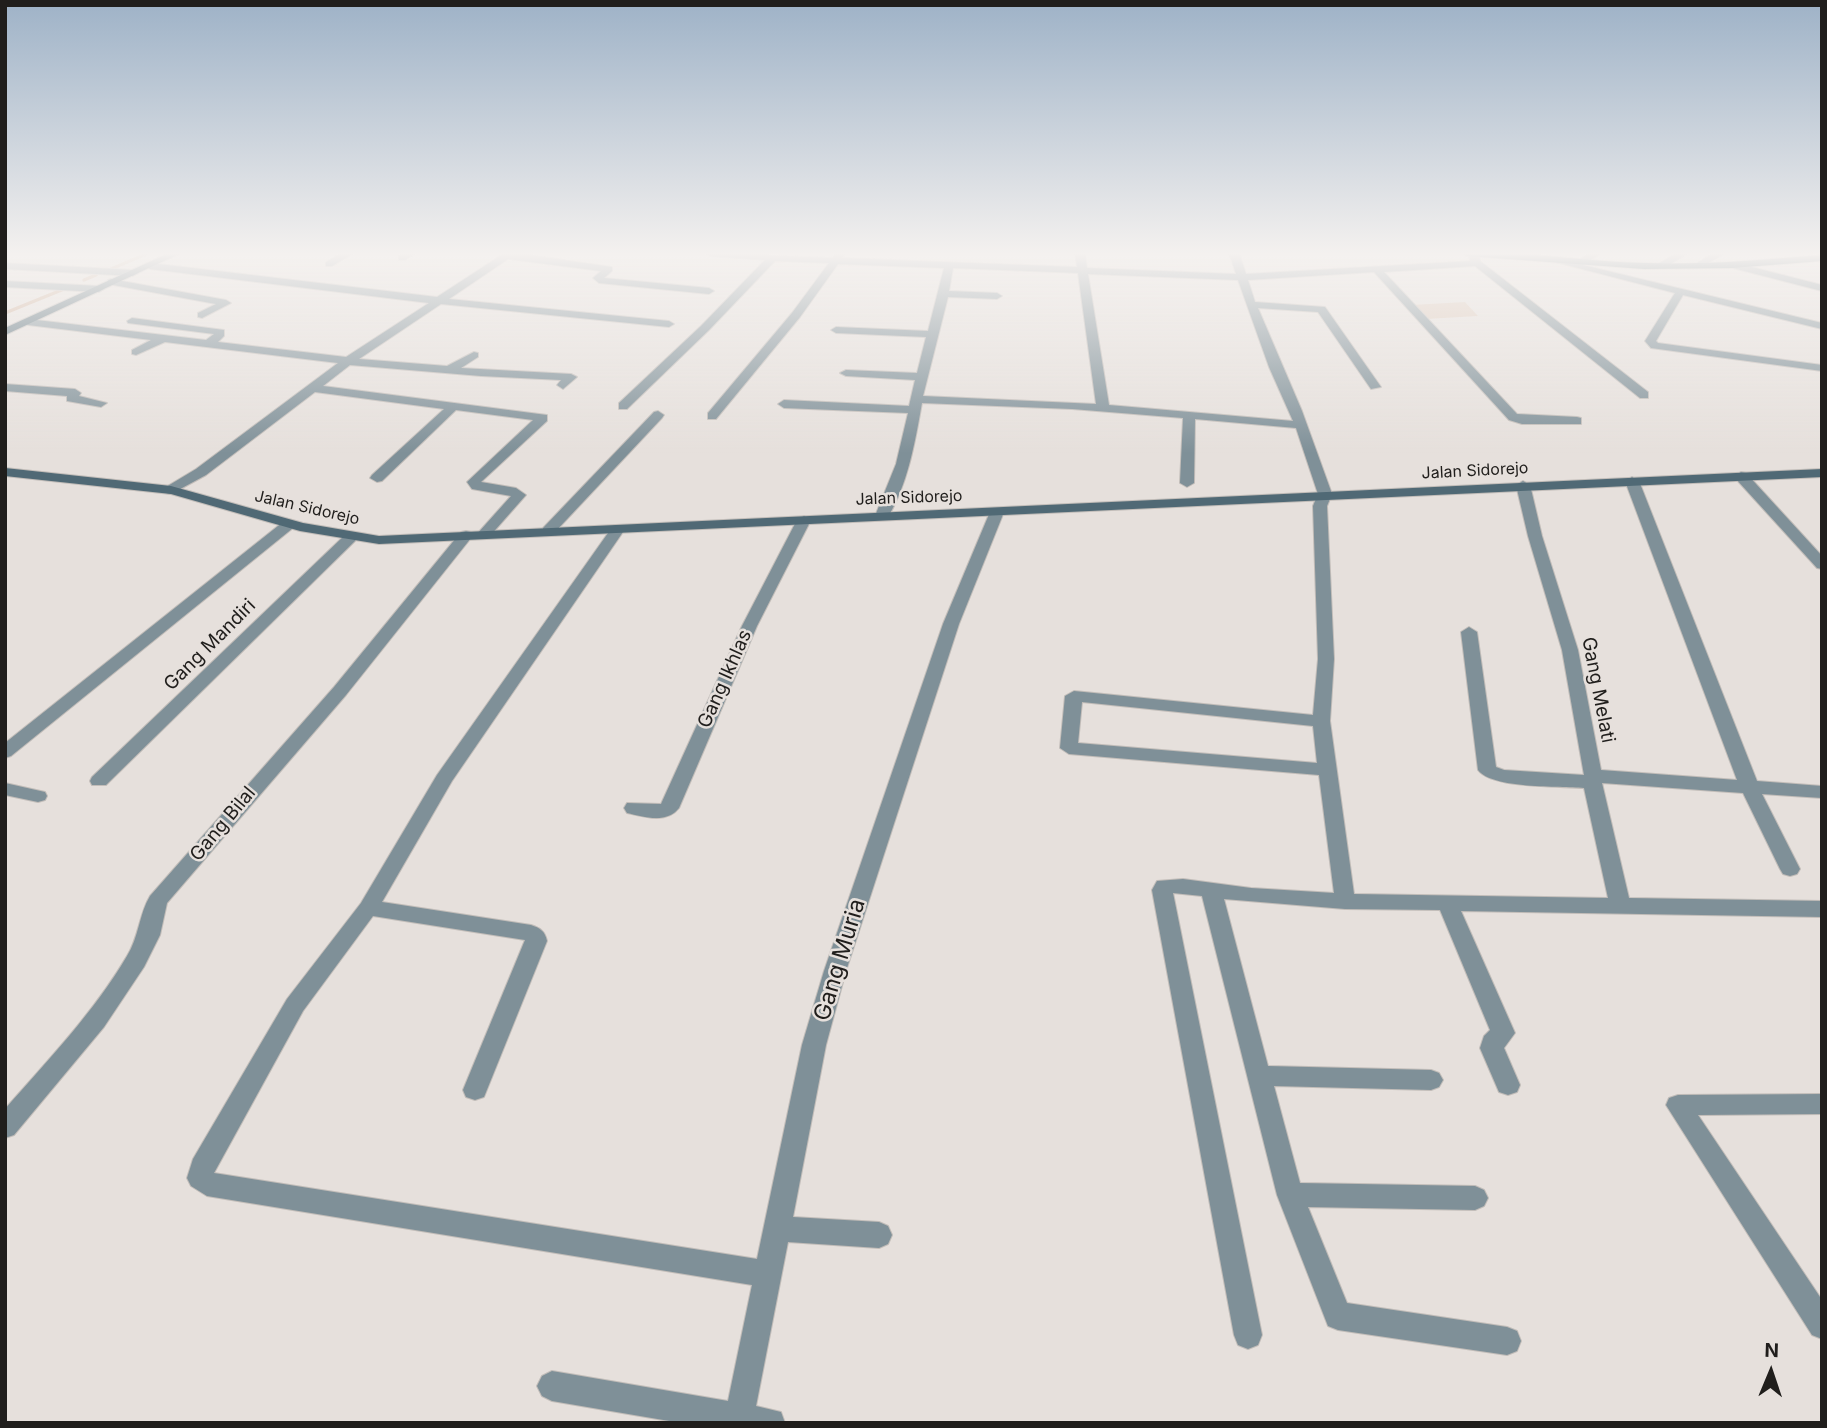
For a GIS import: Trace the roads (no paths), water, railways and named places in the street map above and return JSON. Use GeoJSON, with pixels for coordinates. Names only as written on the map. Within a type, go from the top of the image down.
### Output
{"type":"FeatureCollection","features":[{"type":"Feature","properties":{"kind":"street"},"geometry":{"type":"LineString","coordinates":[[5,332],[34,320]]}},
{"type":"Feature","properties":{"kind":"street"},"geometry":{"type":"LineString","coordinates":[[171,490],[201,472],[348,361],[408,320]]}},
{"type":"Feature","properties":{"kind":"street"},"geometry":{"type":"LineString","coordinates":[[628,320],[670,324]]}},
{"type":"Feature","properties":{"kind":"street"},"geometry":{"type":"LineString","coordinates":[[623,406],[713,320]]}},
{"type":"Feature","properties":{"kind":"street"},"geometry":{"type":"LineString","coordinates":[[712,416],[788,320]]}},
{"type":"Feature","properties":{"kind":"street"},"geometry":{"type":"LineString","coordinates":[[882,516],[904,468],[921,377],[937,320]]}},
{"type":"Feature","properties":{"kind":"street"},"geometry":{"type":"LineString","coordinates":[[1089,320],[1103,408]]}},
{"type":"Feature","properties":{"kind":"street"},"geometry":{"type":"LineString","coordinates":[[1257,320],[1300,425],[1325,495],[1320,506],[1326,647],[1321,722],[1345,901]]}},
{"type":"Feature","properties":{"kind":"street"},"geometry":{"type":"LineString","coordinates":[[1329,320],[1375,387]]}},
{"type":"Feature","properties":{"kind":"street"},"geometry":{"type":"LineString","coordinates":[[1423,320],[1513,417],[1528,421],[1577,421]]}},
{"type":"Feature","properties":{"kind":"street"},"geometry":{"type":"LineString","coordinates":[[1552,320],[1644,395]]}},
{"type":"Feature","properties":{"kind":"street"},"geometry":{"type":"LineString","coordinates":[[1663,320],[1650,341],[1655,346],[1822,368]]}},
{"type":"Feature","properties":{"kind":"street"},"geometry":{"type":"LineString","coordinates":[[1796,320],[1822,326]]}},
{"type":"Feature","properties":{"kind":"street"},"geometry":{"type":"LineString","coordinates":[[132,321],[220,332],[219,336],[208,344]]}},
{"type":"Feature","properties":{"kind":"street"},"geometry":{"type":"LineString","coordinates":[[29,322],[348,361],[571,377],[563,385]]}},
{"type":"Feature","properties":{"kind":"street"},"geometry":{"type":"LineString","coordinates":[[836,330],[932,334]]}},
{"type":"Feature","properties":{"kind":"street"},"geometry":{"type":"LineString","coordinates":[[136,352],[164,338]]}},
{"type":"Feature","properties":{"kind":"street"},"geometry":{"type":"LineString","coordinates":[[449,370],[474,355]]}},
{"type":"Feature","properties":{"kind":"street"},"geometry":{"type":"LineString","coordinates":[[846,373],[921,377]]}},
{"type":"Feature","properties":{"kind":"street"},"geometry":{"type":"LineString","coordinates":[[5,387],[75,393],[71,398],[101,403]]}},
{"type":"Feature","properties":{"kind":"street"},"geometry":{"type":"LineString","coordinates":[[312,388],[455,405]]}},
{"type":"Feature","properties":{"kind":"street"},"geometry":{"type":"LineString","coordinates":[[783,404],[1103,408],[1300,425]]}},
{"type":"Feature","properties":{"kind":"street"},"geometry":{"type":"LineString","coordinates":[[377,478],[455,405]]}},
{"type":"Feature","properties":{"kind":"street","name":"Gang Bilal"},"geometry":{"type":"LineString","coordinates":[[5,1127],[96,1020],[136,961],[149,935],[157,901],[475,535],[519,495],[511,491],[477,486],[474,482],[543,418],[455,405]]}},
{"type":"Feature","properties":{"kind":"street"},"geometry":{"type":"LineString","coordinates":[[548,531],[658,415]]}},
{"type":"Feature","properties":{"kind":"street"},"geometry":{"type":"LineString","coordinates":[[1187,483],[1189,416]]}},
{"type":"Feature","properties":{"kind":"street","name":"Jalan Sidorejo"},"geometry":{"type":"LineString","coordinates":[[5,472],[171,490],[288,525],[350,538],[395,540],[1523,485],[1821,474]]}},
{"type":"Feature","properties":{"kind":"street"},"geometry":{"type":"LineString","coordinates":[[1741,476],[1822,565]]}},
{"type":"Feature","properties":{"kind":"street"},"geometry":{"type":"LineString","coordinates":[[1632,481],[1749,786],[1790,869]]}},
{"type":"Feature","properties":{"kind":"street","name":"Gang Melati"},"geometry":{"type":"LineString","coordinates":[[1523,485],[1535,536],[1570,650],[1593,779],[1620,906]]}},
{"type":"Feature","properties":{"kind":"street","name":"Gang Muria"},"geometry":{"type":"LineString","coordinates":[[738,1420],[814,1045],[857,900],[951,624],[997,512]]}},
{"type":"Feature","properties":{"kind":"street","name":"Gang Ikhlas"},"geometry":{"type":"LineString","coordinates":[[634,808],[662,812],[669,808],[750,623],[804,520]]}},
{"type":"Feature","properties":{"kind":"street"},"geometry":{"type":"LineString","coordinates":[[5,752],[288,525]]}},
{"type":"Feature","properties":{"kind":"street"},"geometry":{"type":"LineString","coordinates":[[618,529],[444,779],[368,908],[295,1005],[202,1167],[202,1181],[767,1274]]}},
{"type":"Feature","properties":{"kind":"street","name":"Gang Mandiri"},"geometry":{"type":"LineString","coordinates":[[99,781],[350,538]]}},
{"type":"Feature","properties":{"kind":"street"},"geometry":{"type":"LineString","coordinates":[[1469,632],[1487,769],[1502,776],[1749,786],[1822,792]]}},
{"type":"Feature","properties":{"kind":"street"},"geometry":{"type":"LineString","coordinates":[[1321,722],[1074,696],[1069,748],[1329,770]]}},
{"type":"Feature","properties":{"kind":"street"},"geometry":{"type":"LineString","coordinates":[[5,789],[38,796]]}},
{"type":"Feature","properties":{"kind":"street"},"geometry":{"type":"LineString","coordinates":[[1248,1335],[1162,890],[1167,885],[1251,896],[1345,901],[1822,909]]}},
{"type":"Feature","properties":{"kind":"street"},"geometry":{"type":"LineString","coordinates":[[1211,890],[1290,1195],[1338,1316],[1507,1340]]}},
{"type":"Feature","properties":{"kind":"street"},"geometry":{"type":"LineString","coordinates":[[1448,904],[1503,1033],[1492,1043],[1492,1048],[1508,1085]]}},
{"type":"Feature","properties":{"kind":"street"},"geometry":{"type":"LineString","coordinates":[[368,908],[531,933],[535,936],[536,941],[475,1090]]}},
{"type":"Feature","properties":{"kind":"street"},"geometry":{"type":"LineString","coordinates":[[1260,1076],[1431,1080]]}},
{"type":"Feature","properties":{"kind":"street"},"geometry":{"type":"LineString","coordinates":[[1822,1104],[1678,1105],[1811,1293],[1822,1325]]}},
{"type":"Feature","properties":{"kind":"street"},"geometry":{"type":"LineString","coordinates":[[1290,1195],[1475,1198]]}},
{"type":"Feature","properties":{"kind":"street"},"geometry":{"type":"LineString","coordinates":[[776,1228],[879,1235]]}},
{"type":"Feature","properties":{"kind":"street"},"geometry":{"type":"LineString","coordinates":[[552,1386],[738,1420],[770,1423]]}}]}
